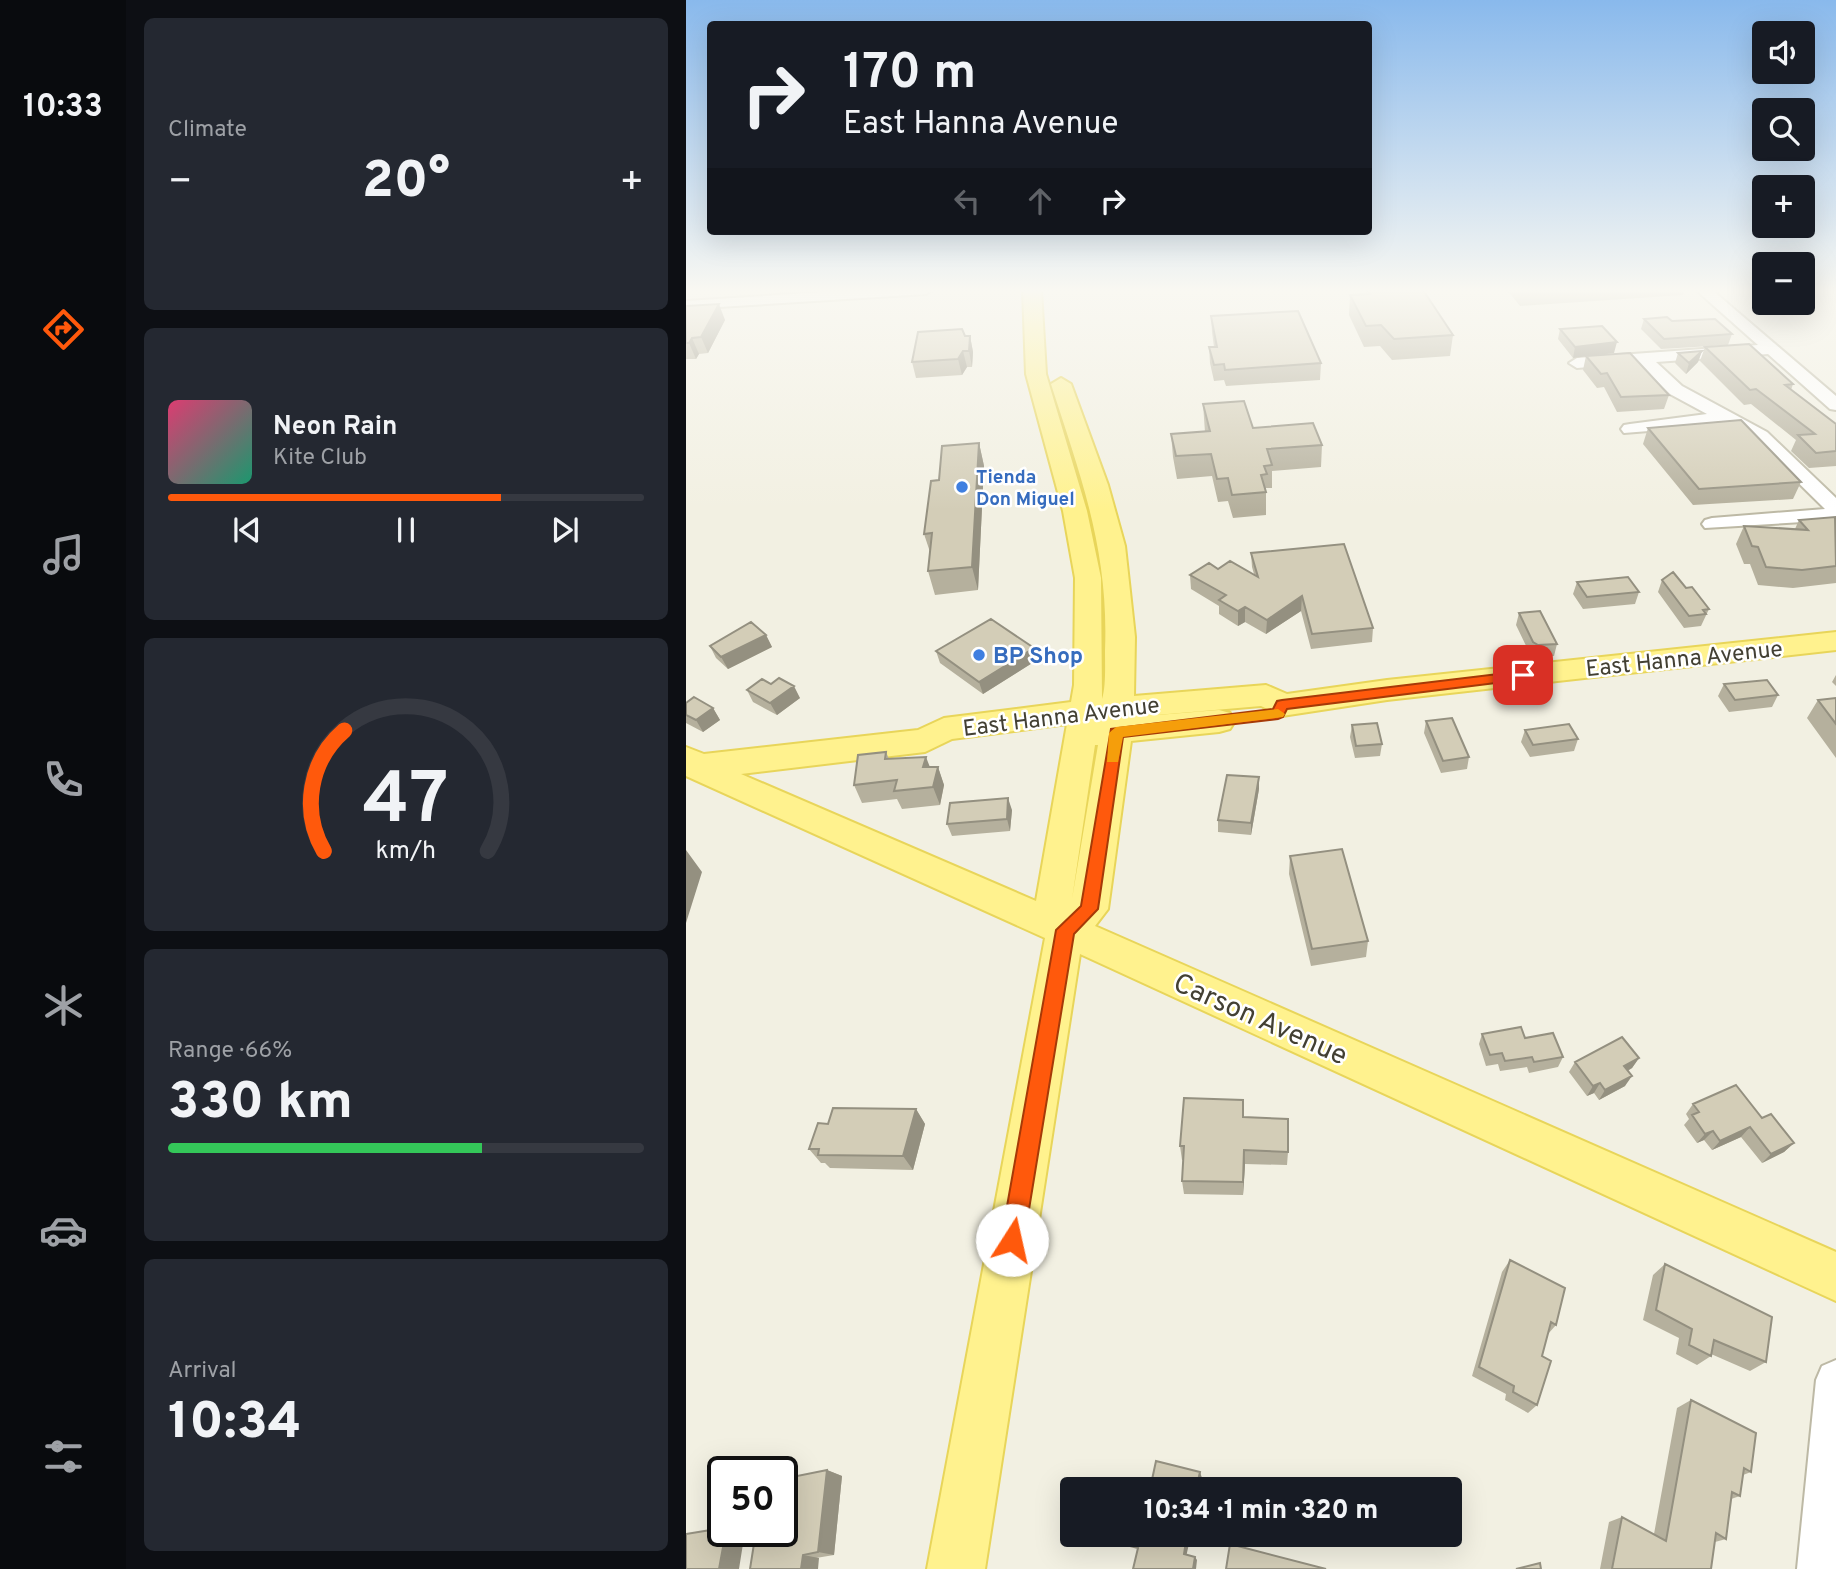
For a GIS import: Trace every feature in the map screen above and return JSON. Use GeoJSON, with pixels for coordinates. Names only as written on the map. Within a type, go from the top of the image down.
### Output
{"type":"FeatureCollection","features":[{"type":"Feature","properties":{"kind":"main road"},"geometry":{"type":"LineString","coordinates":[[1037,363],[1036,374],[1112,544],[1121,641],[1118,721],[1089,909],[1065,930]]}},
{"type":"Feature","properties":{"kind":"main road"},"geometry":{"type":"LineString","coordinates":[[956,1569],[1065,930],[1053,895],[1091,664],[1088,579],[1056,363]]}},
{"type":"Feature","properties":{"kind":"main road","name":"East Hanna Avenue"},"geometry":{"type":"LineString","coordinates":[[690,765],[925,741],[939,751],[1081,723],[1278,714],[1282,705],[1414,687],[1836,641]]}},
{"type":"Feature","properties":{"kind":"main road","name":"Carson Avenue"},"geometry":{"type":"LineString","coordinates":[[690,765],[1065,930],[1836,1277]]}},
{"type":"Feature","properties":{"kind":"street"},"geometry":{"type":"LineString","coordinates":[[1648,363],[1676,390],[1765,439],[1836,512]]}},
{"type":"Feature","properties":{"kind":"street"},"geometry":{"type":"LineString","coordinates":[[1788,363],[1836,405]]}},
{"type":"Feature","properties":{"kind":"street"},"geometry":{"type":"LineString","coordinates":[[1630,429],[1698,422],[1722,415]]}},
{"type":"Feature","properties":{"kind":"street"},"geometry":{"type":"LineString","coordinates":[[1813,486],[1836,484]]}},
{"type":"Feature","properties":{"kind":"street"},"geometry":{"type":"LineString","coordinates":[[1712,524],[1836,512]]}},
{"type":"Feature","properties":{"kind":"street"},"geometry":{"type":"LineString","coordinates":[[1820,1569],[1836,1380]]}},
{"type":"Feature","properties":{"kind":"building"},"geometry":{"type":"Polygon","coordinates":[[[1214,363],[1318,363],[1225,370],[1224,364],[1214,363]]]}},
{"type":"Feature","properties":{"kind":"building"},"geometry":{"type":"Polygon","coordinates":[[[1592,363],[1639,363],[1669,395],[1621,397],[1607,373],[1601,374],[1592,363]]]}},
{"type":"Feature","properties":{"kind":"building"},"geometry":{"type":"Polygon","coordinates":[[[1722,363],[1770,363],[1793,384],[1785,385],[1836,424],[1836,451],[1816,453],[1798,435],[1815,434],[1756,389],[1750,390],[1722,363]]]}},
{"type":"Feature","properties":{"kind":"building"},"geometry":{"type":"Polygon","coordinates":[[[1244,401],[1253,428],[1313,423],[1322,445],[1267,449],[1272,465],[1264,466],[1267,474],[1261,475],[1266,492],[1232,495],[1228,478],[1217,479],[1211,454],[1176,456],[1171,434],[1210,431],[1203,404],[1244,401]]]}},
{"type":"Feature","properties":{"kind":"building"},"geometry":{"type":"Polygon","coordinates":[[[1741,420],[1801,482],[1699,489],[1648,428],[1741,420]]]}},
{"type":"Feature","properties":{"kind":"building"},"geometry":{"type":"Polygon","coordinates":[[[979,443],[972,567],[928,571],[932,533],[924,534],[931,481],[939,480],[942,446],[979,443]]]}},
{"type":"Feature","properties":{"kind":"building"},"geometry":{"type":"Polygon","coordinates":[[[1835,517],[1836,566],[1802,570],[1766,567],[1758,547],[1752,546],[1744,526],[1808,530],[1799,520],[1835,517]]]}},
{"type":"Feature","properties":{"kind":"building"},"geometry":{"type":"Polygon","coordinates":[[[1344,544],[1373,628],[1312,634],[1302,596],[1267,620],[1245,607],[1238,611],[1219,600],[1226,595],[1190,575],[1209,563],[1218,569],[1230,561],[1258,577],[1251,553],[1344,544]]]}},
{"type":"Feature","properties":{"kind":"building"},"geometry":{"type":"Polygon","coordinates":[[[1673,572],[1686,588],[1692,587],[1709,609],[1703,610],[1706,614],[1689,616],[1662,580],[1673,572]]]}},
{"type":"Feature","properties":{"kind":"building"},"geometry":{"type":"Polygon","coordinates":[[[1628,577],[1639,592],[1587,597],[1577,582],[1628,577]]]}},
{"type":"Feature","properties":{"kind":"building"},"geometry":{"type":"Polygon","coordinates":[[[1540,611],[1557,644],[1538,645],[1533,642],[1519,613],[1540,611]]]}},
{"type":"Feature","properties":{"kind":"building"},"geometry":{"type":"Polygon","coordinates":[[[991,619],[1034,648],[979,682],[936,651],[991,619]]]}},
{"type":"Feature","properties":{"kind":"building"},"geometry":{"type":"Polygon","coordinates":[[[751,622],[766,635],[721,657],[710,646],[751,622]]]}},
{"type":"Feature","properties":{"kind":"building"},"geometry":{"type":"Polygon","coordinates":[[[779,678],[794,686],[770,703],[747,690],[762,679],[771,684],[779,678]]]}},
{"type":"Feature","properties":{"kind":"building"},"geometry":{"type":"Polygon","coordinates":[[[1767,680],[1778,695],[1735,700],[1724,684],[1767,680]]]}},
{"type":"Feature","properties":{"kind":"building"},"geometry":{"type":"Polygon","coordinates":[[[694,697],[713,708],[696,720],[686,715],[686,703],[694,697]]]}},
{"type":"Feature","properties":{"kind":"building"},"geometry":{"type":"Polygon","coordinates":[[[1836,698],[1836,724],[1818,700],[1836,698]]]}},
{"type":"Feature","properties":{"kind":"building"},"geometry":{"type":"Polygon","coordinates":[[[1452,718],[1469,757],[1443,761],[1426,721],[1452,718]]]}},
{"type":"Feature","properties":{"kind":"building"},"geometry":{"type":"Polygon","coordinates":[[[1377,723],[1382,744],[1356,746],[1352,725],[1377,723]]]}},
{"type":"Feature","properties":{"kind":"building"},"geometry":{"type":"Polygon","coordinates":[[[1569,724],[1578,739],[1533,745],[1525,730],[1569,724]]]}},
{"type":"Feature","properties":{"kind":"building"},"geometry":{"type":"Polygon","coordinates":[[[886,752],[885,759],[926,757],[923,767],[938,767],[933,787],[894,791],[897,780],[854,785],[858,755],[886,752]]]}},
{"type":"Feature","properties":{"kind":"building"},"geometry":{"type":"Polygon","coordinates":[[[1227,775],[1259,777],[1251,823],[1218,820],[1227,775]]]}},
{"type":"Feature","properties":{"kind":"building"},"geometry":{"type":"Polygon","coordinates":[[[1008,798],[1007,819],[947,824],[950,803],[1008,798]]]}},
{"type":"Feature","properties":{"kind":"building"},"geometry":{"type":"Polygon","coordinates":[[[1342,849],[1368,941],[1312,949],[1290,856],[1342,849]]]}},
{"type":"Feature","properties":{"kind":"building"},"geometry":{"type":"Polygon","coordinates":[[[1521,1027],[1525,1038],[1553,1033],[1563,1057],[1534,1062],[1532,1057],[1505,1061],[1502,1053],[1490,1055],[1482,1034],[1521,1027]]]}},
{"type":"Feature","properties":{"kind":"building"},"geometry":{"type":"Polygon","coordinates":[[[1622,1037],[1639,1058],[1624,1066],[1632,1076],[1605,1090],[1600,1083],[1593,1086],[1575,1062],[1622,1037]]]}},
{"type":"Feature","properties":{"kind":"building"},"geometry":{"type":"Polygon","coordinates":[[[1736,1085],[1762,1118],[1771,1114],[1794,1143],[1771,1154],[1750,1127],[1720,1141],[1713,1131],[1705,1134],[1692,1115],[1699,1112],[1693,1104],[1736,1085]]]}},
{"type":"Feature","properties":{"kind":"building"},"geometry":{"type":"Polygon","coordinates":[[[1184,1098],[1243,1100],[1243,1117],[1288,1119],[1288,1152],[1244,1150],[1243,1182],[1182,1181],[1184,1146],[1180,1146],[1184,1098]]]}},
{"type":"Feature","properties":{"kind":"building"},"geometry":{"type":"Polygon","coordinates":[[[833,1108],[916,1109],[903,1156],[818,1155],[819,1149],[809,1149],[818,1123],[828,1124],[833,1108]]]}},
{"type":"Feature","properties":{"kind":"building"},"geometry":{"type":"Polygon","coordinates":[[[1510,1260],[1565,1288],[1556,1325],[1551,1322],[1542,1356],[1551,1361],[1537,1405],[1513,1392],[1514,1386],[1479,1367],[1510,1260]]]}},
{"type":"Feature","properties":{"kind":"building"},"geometry":{"type":"Polygon","coordinates":[[[1665,1264],[1772,1317],[1766,1362],[1714,1340],[1711,1356],[1689,1345],[1692,1329],[1656,1310],[1665,1264]]]}},
{"type":"Feature","properties":{"kind":"building"},"geometry":{"type":"Polygon","coordinates":[[[1691,1400],[1756,1433],[1751,1472],[1744,1468],[1740,1496],[1732,1492],[1726,1539],[1716,1533],[1711,1569],[1612,1569],[1622,1517],[1666,1541],[1691,1400]]]}},
{"type":"Feature","properties":{"kind":"building"},"geometry":{"type":"Polygon","coordinates":[[[1156,1461],[1200,1472],[1199,1477],[1153,1477],[1156,1461]]]}},
{"type":"Feature","properties":{"kind":"building"},"geometry":{"type":"Polygon","coordinates":[[[827,1470],[818,1552],[803,1555],[801,1569],[750,1569],[753,1547],[798,1547],[798,1476],[827,1470]]]}},
{"type":"Feature","properties":{"kind":"building"},"geometry":{"type":"Polygon","coordinates":[[[707,1531],[707,1547],[723,1547],[719,1569],[686,1569],[686,1534],[707,1531]]]}},
{"type":"Feature","properties":{"kind":"building"},"geometry":{"type":"Polygon","coordinates":[[[1134,1547],[1185,1547],[1184,1554],[1195,1557],[1193,1569],[1133,1569],[1138,1548],[1134,1547]]]}},
{"type":"Feature","properties":{"kind":"building"},"geometry":{"type":"Polygon","coordinates":[[[1230,1547],[1242,1547],[1326,1569],[1226,1569],[1230,1547]]]}},
{"type":"Feature","properties":{"kind":"building"},"geometry":{"type":"Polygon","coordinates":[[[1540,1563],[1541,1569],[1516,1569],[1540,1563]]]}},
{"type":"Feature","properties":{"kind":"slow traffic"},"geometry":{"type":"LineString","coordinates":[[1113,758],[1116,733],[1278,714]]}},
{"type":"Feature","properties":{"kind":"place","name":"Tienda Don Miguel"},"geometry":{"type":"Point","coordinates":[962,487]}},
{"type":"Feature","properties":{"kind":"place","name":"BP Shop"},"geometry":{"type":"Point","coordinates":[979,655]}},
{"type":"Feature","properties":{"kind":"route"},"geometry":{"type":"LineString","coordinates":[[1012,1240],[1065,930],[1089,909],[1116,733],[1278,714],[1282,705],[1387,690],[1523,675]]}}]}
